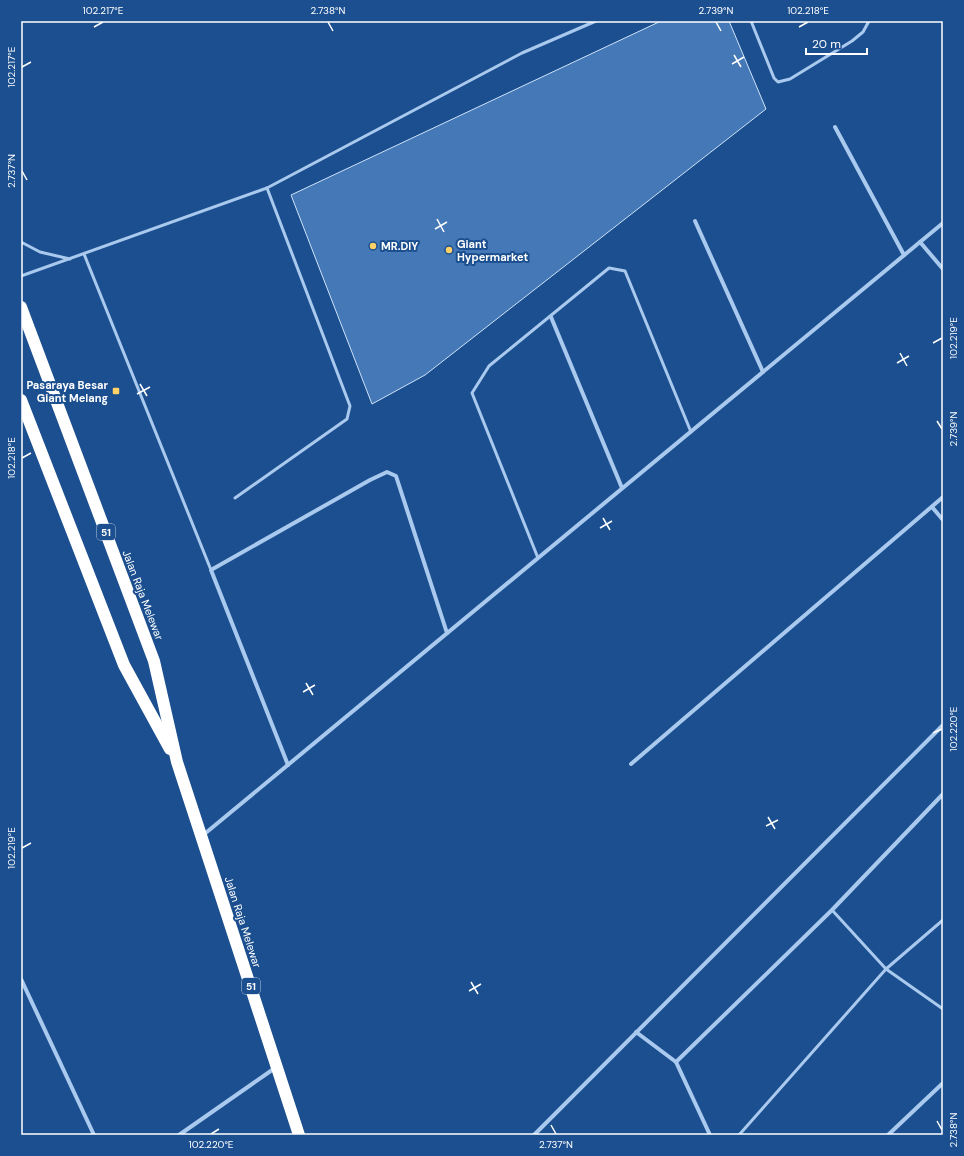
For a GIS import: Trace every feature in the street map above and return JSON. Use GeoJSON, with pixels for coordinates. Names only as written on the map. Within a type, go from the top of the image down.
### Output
{"type":"FeatureCollection","features":[{"type":"Feature","properties":{"kind":"highway","name":"Jalan Raja Melewar"},"geometry":{"type":"LineString","coordinates":[[21,306],[154,661],[177,762],[299,1135]]}},
{"type":"Feature","properties":{"kind":"highway","name":"Jalan Raja Melewar"},"geometry":{"type":"LineString","coordinates":[[21,400],[124,665],[177,762]]}},
{"type":"Feature","properties":{"kind":"street"},"geometry":{"type":"LineString","coordinates":[[835,127],[904,255]]}},
{"type":"Feature","properties":{"kind":"street"},"geometry":{"type":"LineString","coordinates":[[695,221],[763,372]]}},
{"type":"Feature","properties":{"kind":"street"},"geometry":{"type":"LineString","coordinates":[[202,837],[943,223]]}},
{"type":"Feature","properties":{"kind":"street"},"geometry":{"type":"LineString","coordinates":[[920,242],[943,269]]}},
{"type":"Feature","properties":{"kind":"street"},"geometry":{"type":"LineString","coordinates":[[551,317],[622,488]]}},
{"type":"Feature","properties":{"kind":"street"},"geometry":{"type":"LineString","coordinates":[[288,765],[211,570],[370,480],[387,472],[396,476],[448,633]]}},
{"type":"Feature","properties":{"kind":"street"},"geometry":{"type":"LineString","coordinates":[[631,764],[943,497]]}},
{"type":"Feature","properties":{"kind":"street"},"geometry":{"type":"LineString","coordinates":[[932,507],[943,520]]}},
{"type":"Feature","properties":{"kind":"street"},"geometry":{"type":"LineString","coordinates":[[534,1135],[943,725]]}},
{"type":"Feature","properties":{"kind":"street"},"geometry":{"type":"LineString","coordinates":[[676,1062],[832,910],[943,794]]}},
{"type":"Feature","properties":{"kind":"street"},"geometry":{"type":"LineString","coordinates":[[21,979],[94,1135]]}},
{"type":"Feature","properties":{"kind":"street"},"geometry":{"type":"LineString","coordinates":[[636,1032],[676,1062],[710,1135]]}},
{"type":"Feature","properties":{"kind":"street"},"geometry":{"type":"LineString","coordinates":[[179,1135],[277,1066]]}},
{"type":"Feature","properties":{"kind":"street"},"geometry":{"type":"LineString","coordinates":[[888,1135],[943,1083]]}},
{"type":"Feature","properties":{"kind":"lane"},"geometry":{"type":"LineString","coordinates":[[21,276],[267,188],[522,53],[596,21]]}},
{"type":"Feature","properties":{"kind":"lane"},"geometry":{"type":"LineString","coordinates":[[751,21],[774,78],[778,82],[790,79],[852,41],[863,32],[869,21]]}},
{"type":"Feature","properties":{"kind":"lane"},"geometry":{"type":"LineString","coordinates":[[235,498],[347,419],[350,406],[267,188]]}},
{"type":"Feature","properties":{"kind":"lane"},"geometry":{"type":"LineString","coordinates":[[21,242],[40,252],[70,259]]}},
{"type":"Feature","properties":{"kind":"lane"},"geometry":{"type":"LineString","coordinates":[[84,254],[211,570]]}},
{"type":"Feature","properties":{"kind":"lane"},"geometry":{"type":"LineString","coordinates":[[538,558],[472,393],[488,366],[551,317],[609,268],[625,271],[691,432]]}},
{"type":"Feature","properties":{"kind":"lane"},"geometry":{"type":"LineString","coordinates":[[832,910],[886,969],[943,1009]]}},
{"type":"Feature","properties":{"kind":"lane"},"geometry":{"type":"LineString","coordinates":[[740,1135],[886,969],[943,920]]}},
{"type":"Feature","properties":{"kind":"building","name":"Giant Hypermarket"},"geometry":{"type":"Polygon","coordinates":[[[661,21],[729,21],[766,109],[425,375],[372,404],[291,195],[661,21]]]}},
{"type":"Feature","properties":{"kind":"place","name":"MR.DIY"},"geometry":{"type":"Point","coordinates":[373,246]}},
{"type":"Feature","properties":{"kind":"place","name":"Giant Hypermarket"},"geometry":{"type":"Point","coordinates":[449,250]}},
{"type":"Feature","properties":{"kind":"place","name":"Pasaraya Besar Giant Melang"},"geometry":{"type":"Point","coordinates":[116,391]}}]}
